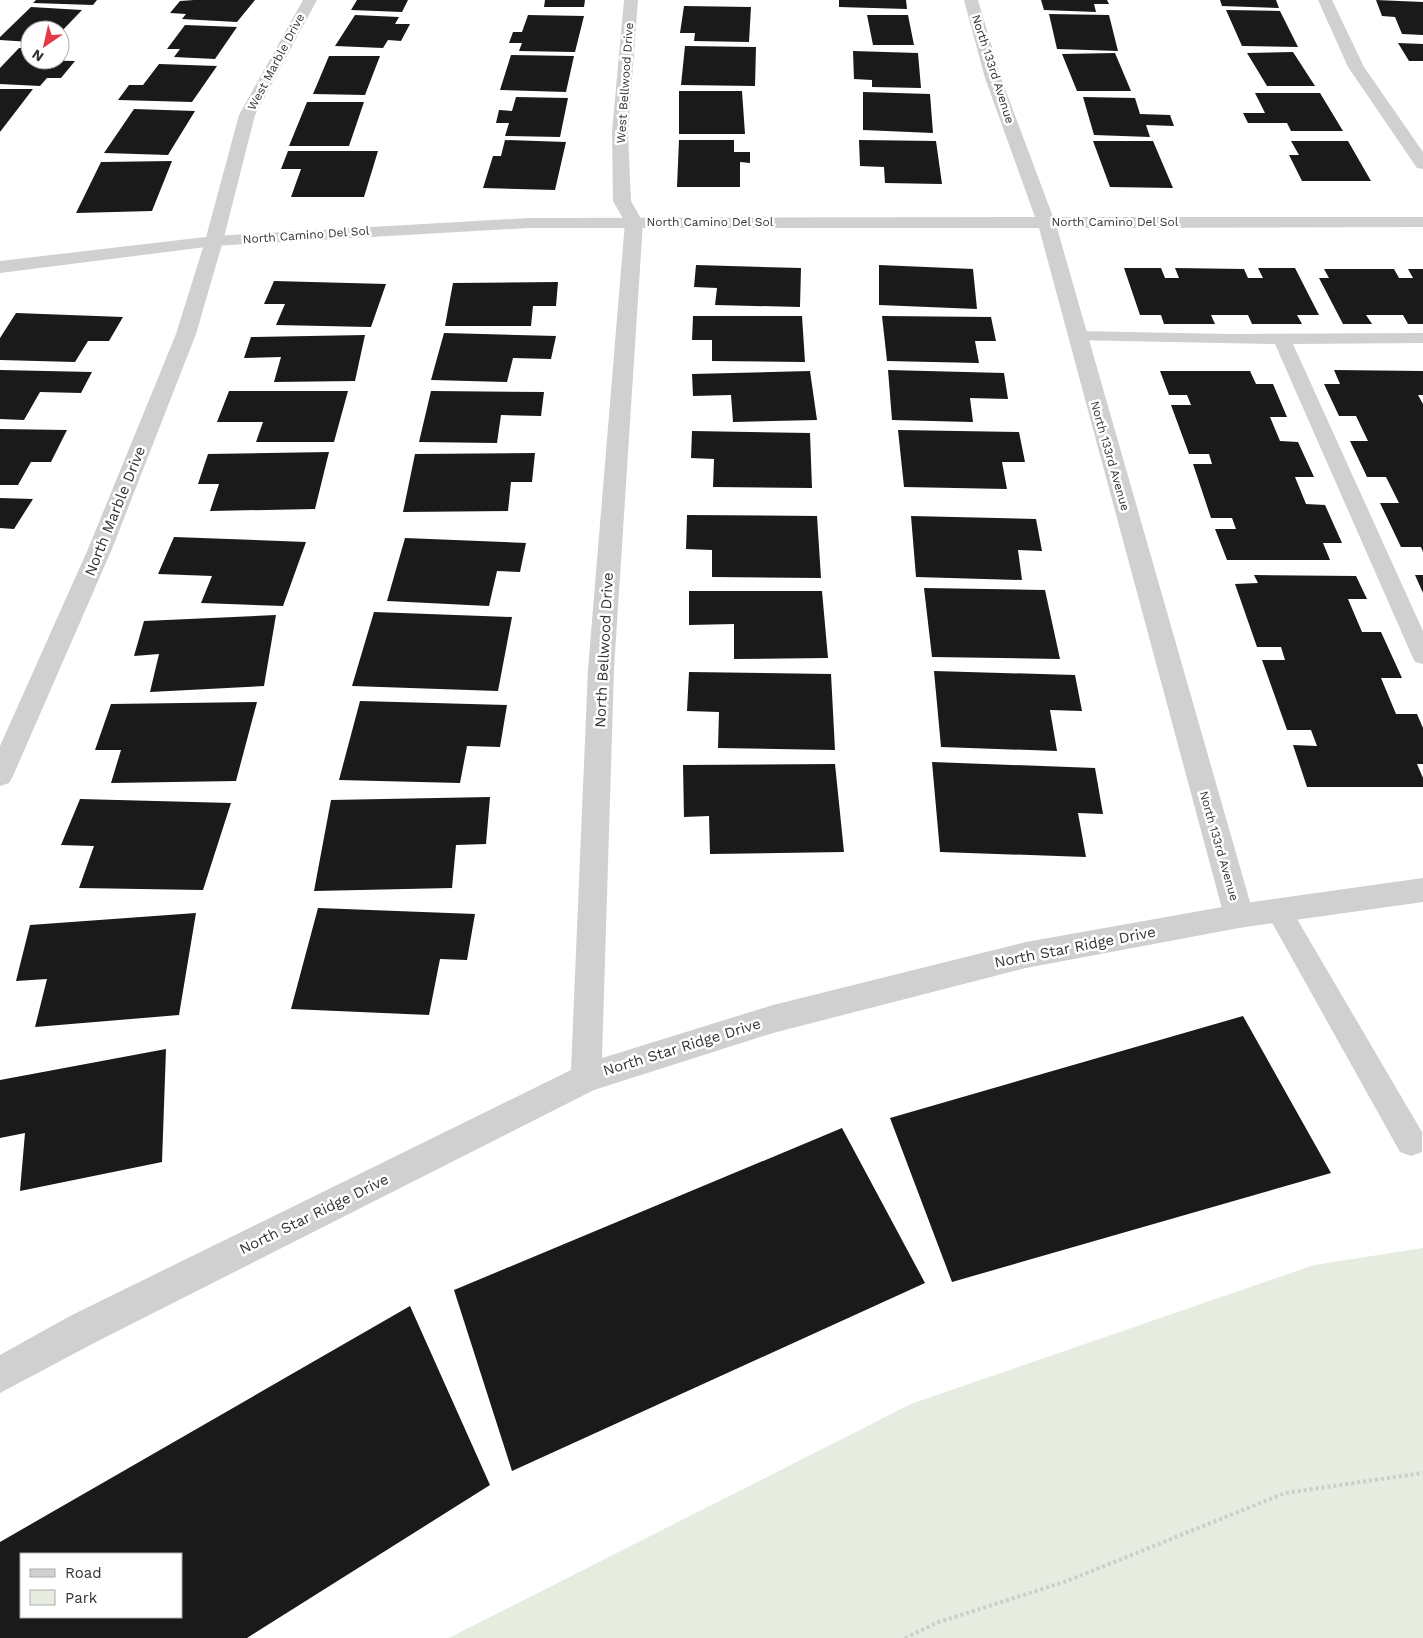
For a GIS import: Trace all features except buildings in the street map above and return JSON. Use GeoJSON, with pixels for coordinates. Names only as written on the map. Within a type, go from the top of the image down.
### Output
{"type":"FeatureCollection","features":[{"type":"Feature","properties":{"kind":"street","name":"West Marble Drive"},"geometry":{"type":"LineString","coordinates":[[214,241],[247,114],[310,0]]}},
{"type":"Feature","properties":{"kind":"street","name":"West Bellwood Drive"},"geometry":{"type":"LineString","coordinates":[[631,0],[620,132],[622,201],[634,222]]}},
{"type":"Feature","properties":{"kind":"street","name":"North 133rd Avenue"},"geometry":{"type":"LineString","coordinates":[[971,0],[994,78],[1046,222],[1238,916]]}},
{"type":"Feature","properties":{"kind":"street"},"geometry":{"type":"LineString","coordinates":[[1325,0],[1356,66],[1423,164]]}},
{"type":"Feature","properties":{"kind":"street","name":"North Camino Del Sol"},"geometry":{"type":"LineString","coordinates":[[0,267],[214,241],[519,224],[634,222],[1423,222]]}},
{"type":"Feature","properties":{"kind":"street","name":"North Bellwood Drive"},"geometry":{"type":"LineString","coordinates":[[586,1078],[601,669],[634,222]]}},
{"type":"Feature","properties":{"kind":"street","name":"North Marble Drive"},"geometry":{"type":"LineString","coordinates":[[0,776],[100,549],[186,334],[214,241]]}},
{"type":"Feature","properties":{"kind":"street","name":"North Star Ridge Drive"},"geometry":{"type":"LineString","coordinates":[[0,1375],[83,1329],[586,1078],[773,1019],[1026,954],[1238,916],[1423,890]]}},
{"type":"Feature","properties":{"kind":"lane"},"geometry":{"type":"LineString","coordinates":[[1077,336],[1423,338]]}},
{"type":"Feature","properties":{"kind":"lane"},"geometry":{"type":"LineString","coordinates":[[1281,338],[1423,656]]}},
{"type":"Feature","properties":{"kind":"lane"},"geometry":{"type":"LineString","coordinates":[[1278,910],[1411,1142]]}},
{"type":"Feature","properties":{"kind":"path"},"geometry":{"type":"LineString","coordinates":[[905,1638],[939,1622],[1067,1581],[1285,1493],[1423,1473]]}},
{"type":"Feature","properties":{"kind":"green space"},"geometry":{"type":"Polygon","coordinates":[[[1423,1248],[1423,1638],[449,1638],[911,1404],[1314,1265],[1423,1248]]]}}]}
